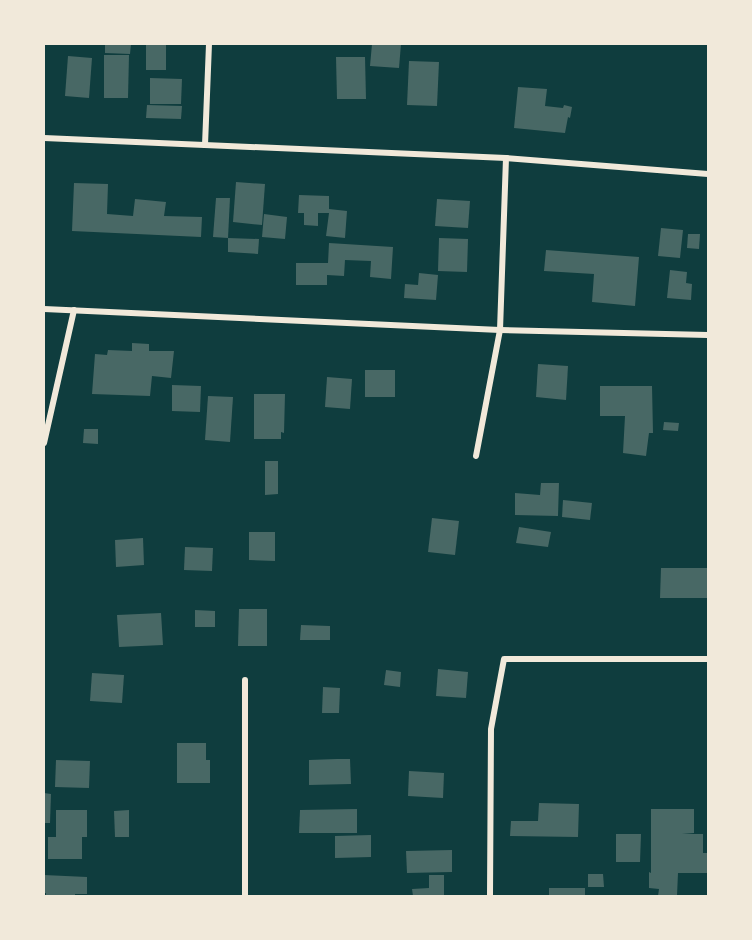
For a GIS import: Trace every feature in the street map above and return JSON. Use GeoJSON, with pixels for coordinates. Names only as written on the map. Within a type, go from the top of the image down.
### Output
{"type":"FeatureCollection","features":[{"type":"Feature","properties":{"kind":"street"},"geometry":{"type":"LineString","coordinates":[[205,145],[208,44]]}},
{"type":"Feature","properties":{"kind":"street"},"geometry":{"type":"LineString","coordinates":[[44,138],[506,158],[708,174]]}},
{"type":"Feature","properties":{"kind":"street"},"geometry":{"type":"LineString","coordinates":[[476,456],[500,330],[506,158]]}},
{"type":"Feature","properties":{"kind":"street"},"geometry":{"type":"LineString","coordinates":[[44,309],[500,330],[708,335]]}},
{"type":"Feature","properties":{"kind":"street"},"geometry":{"type":"LineString","coordinates":[[44,443],[74,310]]}},
{"type":"Feature","properties":{"kind":"street"},"geometry":{"type":"LineString","coordinates":[[490,897],[491,729],[504,659],[708,659]]}},
{"type":"Feature","properties":{"kind":"street"},"geometry":{"type":"LineString","coordinates":[[245,680],[245,897]]}},
{"type":"Feature","properties":{"kind":"building"},"geometry":{"type":"Polygon","coordinates":[[[105,44],[131,44],[130,54],[105,53],[105,44]]]}},
{"type":"Feature","properties":{"kind":"building"},"geometry":{"type":"Polygon","coordinates":[[[146,44],[166,44],[166,70],[146,70],[146,44]]]}},
{"type":"Feature","properties":{"kind":"building"},"geometry":{"type":"Polygon","coordinates":[[[372,44],[401,44],[399,68],[370,66],[372,44]]]}},
{"type":"Feature","properties":{"kind":"building"},"geometry":{"type":"Polygon","coordinates":[[[104,55],[129,55],[128,98],[104,98],[104,55]]]}},
{"type":"Feature","properties":{"kind":"building"},"geometry":{"type":"Polygon","coordinates":[[[68,56],[92,58],[89,98],[65,96],[68,56]]]}},
{"type":"Feature","properties":{"kind":"building"},"geometry":{"type":"Polygon","coordinates":[[[336,57],[365,57],[366,99],[337,99],[336,57]]]}},
{"type":"Feature","properties":{"kind":"building"},"geometry":{"type":"Polygon","coordinates":[[[409,61],[439,62],[437,106],[407,105],[409,61]]]}},
{"type":"Feature","properties":{"kind":"building"},"geometry":{"type":"Polygon","coordinates":[[[150,78],[182,79],[181,104],[150,104],[150,78]]]}},
{"type":"Feature","properties":{"kind":"building"},"geometry":{"type":"Polygon","coordinates":[[[518,87],[547,89],[545,106],[572,107],[565,133],[514,128],[518,87]]]}},
{"type":"Feature","properties":{"kind":"building"},"geometry":{"type":"Polygon","coordinates":[[[147,105],[182,106],[181,119],[146,118],[147,105]]]}},
{"type":"Feature","properties":{"kind":"building"},"geometry":{"type":"Polygon","coordinates":[[[236,182],[265,184],[262,225],[233,222],[236,182]]]}},
{"type":"Feature","properties":{"kind":"building"},"geometry":{"type":"Polygon","coordinates":[[[74,183],[108,184],[107,214],[133,216],[135,199],[166,202],[164,216],[202,217],[201,237],[72,231],[74,183]]]}},
{"type":"Feature","properties":{"kind":"building"},"geometry":{"type":"Polygon","coordinates":[[[299,195],[329,196],[329,209],[347,211],[345,238],[326,236],[329,213],[318,213],[318,226],[304,225],[304,213],[298,213],[299,195]]]}},
{"type":"Feature","properties":{"kind":"building"},"geometry":{"type":"Polygon","coordinates":[[[216,198],[230,198],[228,238],[213,237],[216,198]]]}},
{"type":"Feature","properties":{"kind":"building"},"geometry":{"type":"Polygon","coordinates":[[[437,199],[470,201],[468,228],[435,226],[437,199]]]}},
{"type":"Feature","properties":{"kind":"building"},"geometry":{"type":"Polygon","coordinates":[[[264,214],[287,217],[285,239],[262,237],[264,214]]]}},
{"type":"Feature","properties":{"kind":"building"},"geometry":{"type":"Polygon","coordinates":[[[661,228],[683,230],[680,258],[658,256],[661,228]]]}},
{"type":"Feature","properties":{"kind":"building"},"geometry":{"type":"Polygon","coordinates":[[[688,234],[700,234],[699,249],[687,248],[688,234]]]}},
{"type":"Feature","properties":{"kind":"building"},"geometry":{"type":"Polygon","coordinates":[[[228,238],[259,239],[258,254],[228,252],[228,238]]]}},
{"type":"Feature","properties":{"kind":"building"},"geometry":{"type":"Polygon","coordinates":[[[439,238],[468,239],[467,272],[438,271],[439,238]]]}},
{"type":"Feature","properties":{"kind":"building"},"geometry":{"type":"Polygon","coordinates":[[[329,243],[393,247],[391,279],[370,277],[371,261],[345,260],[344,276],[327,275],[327,285],[296,285],[296,263],[328,263],[329,243]]]}},
{"type":"Feature","properties":{"kind":"building"},"geometry":{"type":"Polygon","coordinates":[[[546,250],[639,257],[635,306],[592,302],[594,274],[544,271],[546,250]]]}},
{"type":"Feature","properties":{"kind":"building"},"geometry":{"type":"Polygon","coordinates":[[[670,270],[687,272],[686,283],[692,284],[691,300],[667,298],[670,270]]]}},
{"type":"Feature","properties":{"kind":"building"},"geometry":{"type":"Polygon","coordinates":[[[419,273],[438,275],[436,300],[404,298],[405,284],[418,285],[419,273]]]}},
{"type":"Feature","properties":{"kind":"building"},"geometry":{"type":"Polygon","coordinates":[[[132,343],[149,344],[149,351],[174,351],[171,378],[152,376],[150,396],[92,394],[95,354],[107,355],[108,350],[132,351],[132,343]]]}},
{"type":"Feature","properties":{"kind":"building"},"geometry":{"type":"Polygon","coordinates":[[[538,364],[568,366],[566,400],[536,397],[538,364]]]}},
{"type":"Feature","properties":{"kind":"building"},"geometry":{"type":"Polygon","coordinates":[[[365,370],[395,370],[395,397],[365,397],[365,370]]]}},
{"type":"Feature","properties":{"kind":"building"},"geometry":{"type":"Polygon","coordinates":[[[327,377],[352,379],[350,409],[325,407],[327,377]]]}},
{"type":"Feature","properties":{"kind":"building"},"geometry":{"type":"Polygon","coordinates":[[[172,385],[201,386],[200,412],[172,411],[172,385]]]}},
{"type":"Feature","properties":{"kind":"building"},"geometry":{"type":"Polygon","coordinates":[[[600,386],[652,386],[653,433],[649,433],[646,456],[623,453],[625,416],[600,416],[600,386]]]}},
{"type":"Feature","properties":{"kind":"building"},"geometry":{"type":"Polygon","coordinates":[[[254,394],[285,394],[284,433],[281,432],[281,439],[254,439],[254,394]]]}},
{"type":"Feature","properties":{"kind":"building"},"geometry":{"type":"Polygon","coordinates":[[[208,396],[233,397],[230,442],[205,440],[208,396]]]}},
{"type":"Feature","properties":{"kind":"building"},"geometry":{"type":"Polygon","coordinates":[[[664,422],[679,423],[678,431],[663,430],[664,422]]]}},
{"type":"Feature","properties":{"kind":"building"},"geometry":{"type":"Polygon","coordinates":[[[84,429],[98,429],[98,444],[83,443],[84,429]]]}},
{"type":"Feature","properties":{"kind":"building"},"geometry":{"type":"Polygon","coordinates":[[[265,461],[278,461],[278,494],[265,495],[265,461]]]}},
{"type":"Feature","properties":{"kind":"building"},"geometry":{"type":"Polygon","coordinates":[[[541,483],[559,483],[558,516],[515,515],[515,493],[540,495],[541,483]]]}},
{"type":"Feature","properties":{"kind":"building"},"geometry":{"type":"Polygon","coordinates":[[[563,500],[592,503],[590,520],[562,517],[563,500]]]}},
{"type":"Feature","properties":{"kind":"building"},"geometry":{"type":"Polygon","coordinates":[[[432,518],[459,521],[455,555],[428,552],[432,518]]]}},
{"type":"Feature","properties":{"kind":"building"},"geometry":{"type":"Polygon","coordinates":[[[519,527],[551,532],[548,547],[516,543],[519,527]]]}},
{"type":"Feature","properties":{"kind":"building"},"geometry":{"type":"Polygon","coordinates":[[[249,532],[275,532],[275,561],[249,560],[249,532]]]}},
{"type":"Feature","properties":{"kind":"building"},"geometry":{"type":"Polygon","coordinates":[[[143,538],[144,565],[116,567],[115,540],[143,538]]]}},
{"type":"Feature","properties":{"kind":"building"},"geometry":{"type":"Polygon","coordinates":[[[185,547],[213,548],[212,571],[184,570],[185,547]]]}},
{"type":"Feature","properties":{"kind":"building"},"geometry":{"type":"Polygon","coordinates":[[[661,568],[707,568],[707,598],[660,598],[661,568]]]}},
{"type":"Feature","properties":{"kind":"building"},"geometry":{"type":"Polygon","coordinates":[[[239,609],[267,609],[267,646],[238,646],[239,609]]]}},
{"type":"Feature","properties":{"kind":"building"},"geometry":{"type":"Polygon","coordinates":[[[195,610],[215,611],[215,627],[195,627],[195,610]]]}},
{"type":"Feature","properties":{"kind":"building"},"geometry":{"type":"Polygon","coordinates":[[[161,613],[163,645],[119,647],[117,615],[161,613]]]}},
{"type":"Feature","properties":{"kind":"building"},"geometry":{"type":"Polygon","coordinates":[[[301,625],[330,626],[330,640],[300,640],[301,625]]]}},
{"type":"Feature","properties":{"kind":"building"},"geometry":{"type":"Polygon","coordinates":[[[438,669],[468,672],[466,698],[436,696],[438,669]]]}},
{"type":"Feature","properties":{"kind":"building"},"geometry":{"type":"Polygon","coordinates":[[[386,670],[401,672],[400,687],[384,685],[386,670]]]}},
{"type":"Feature","properties":{"kind":"building"},"geometry":{"type":"Polygon","coordinates":[[[92,673],[124,675],[122,703],[90,701],[92,673]]]}},
{"type":"Feature","properties":{"kind":"building"},"geometry":{"type":"Polygon","coordinates":[[[323,687],[340,688],[339,713],[322,713],[323,687]]]}},
{"type":"Feature","properties":{"kind":"building"},"geometry":{"type":"Polygon","coordinates":[[[177,743],[206,743],[206,760],[210,760],[210,783],[177,783],[177,743]]]}},
{"type":"Feature","properties":{"kind":"building"},"geometry":{"type":"Polygon","coordinates":[[[350,759],[351,784],[309,785],[309,760],[350,759]]]}},
{"type":"Feature","properties":{"kind":"building"},"geometry":{"type":"Polygon","coordinates":[[[56,760],[90,761],[89,788],[55,787],[56,760]]]}},
{"type":"Feature","properties":{"kind":"building"},"geometry":{"type":"Polygon","coordinates":[[[409,771],[444,773],[443,798],[408,796],[409,771]]]}},
{"type":"Feature","properties":{"kind":"building"},"geometry":{"type":"Polygon","coordinates":[[[44,793],[51,794],[50,823],[44,823],[44,793]]]}},
{"type":"Feature","properties":{"kind":"building"},"geometry":{"type":"Polygon","coordinates":[[[539,803],[579,804],[578,837],[510,836],[511,821],[538,821],[539,803]]]}},
{"type":"Feature","properties":{"kind":"building"},"geometry":{"type":"Polygon","coordinates":[[[357,809],[357,833],[299,833],[300,810],[357,809]]]}},
{"type":"Feature","properties":{"kind":"building"},"geometry":{"type":"Polygon","coordinates":[[[651,809],[694,809],[694,833],[682,834],[703,834],[703,853],[708,853],[708,873],[678,873],[677,896],[658,896],[659,889],[649,888],[651,809]]]}},
{"type":"Feature","properties":{"kind":"building"},"geometry":{"type":"Polygon","coordinates":[[[56,810],[87,810],[87,837],[82,837],[82,859],[48,859],[48,837],[56,837],[56,810]]]}},
{"type":"Feature","properties":{"kind":"building"},"geometry":{"type":"Polygon","coordinates":[[[129,810],[129,837],[115,837],[114,811],[129,810]]]}},
{"type":"Feature","properties":{"kind":"building"},"geometry":{"type":"Polygon","coordinates":[[[616,834],[641,834],[640,862],[616,862],[616,834]]]}},
{"type":"Feature","properties":{"kind":"building"},"geometry":{"type":"Polygon","coordinates":[[[371,835],[371,857],[335,858],[335,836],[371,835]]]}},
{"type":"Feature","properties":{"kind":"building"},"geometry":{"type":"Polygon","coordinates":[[[452,850],[452,872],[407,873],[406,851],[452,850]]]}},
{"type":"Feature","properties":{"kind":"building"},"geometry":{"type":"Polygon","coordinates":[[[588,874],[603,874],[604,887],[588,887],[588,874]]]}},
{"type":"Feature","properties":{"kind":"building"},"geometry":{"type":"Polygon","coordinates":[[[44,875],[87,877],[87,894],[46,896],[44,875]]]}},
{"type":"Feature","properties":{"kind":"building"},"geometry":{"type":"Polygon","coordinates":[[[429,875],[444,875],[444,896],[413,896],[412,889],[429,888],[429,875]]]}},
{"type":"Feature","properties":{"kind":"building"},"geometry":{"type":"Polygon","coordinates":[[[549,888],[585,888],[585,896],[549,896],[549,888]]]}}]}
